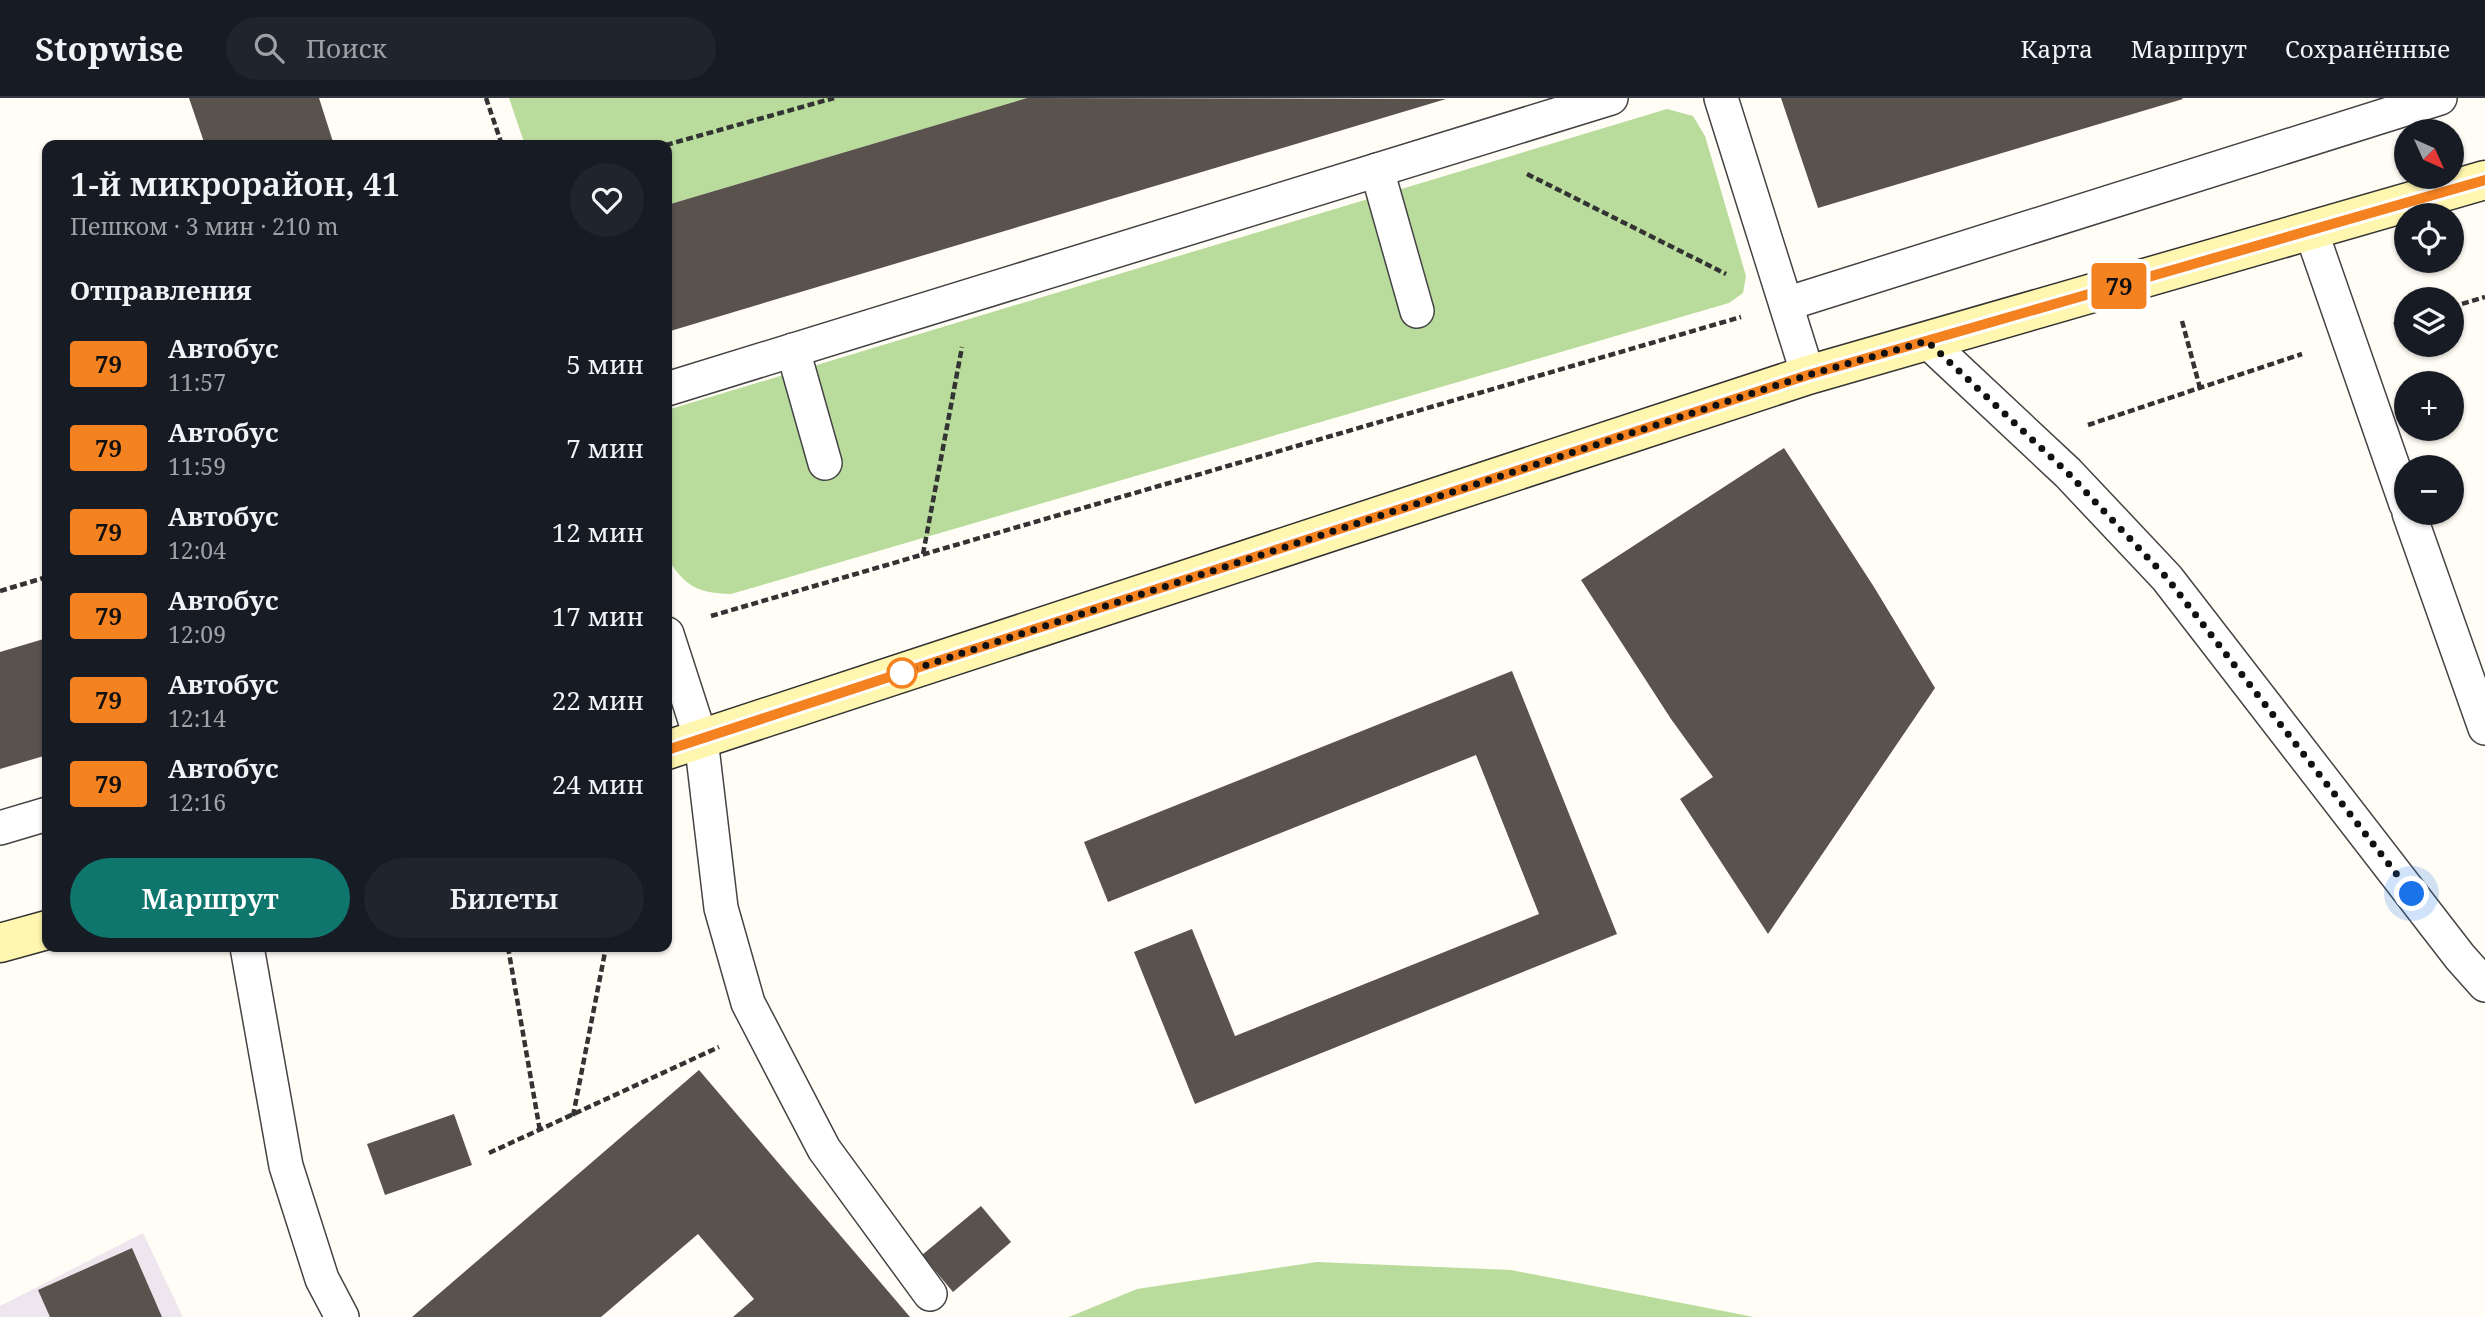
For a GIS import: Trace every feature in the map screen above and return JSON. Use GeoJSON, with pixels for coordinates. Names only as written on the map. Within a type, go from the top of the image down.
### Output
{"type":"FeatureCollection","features":[{"type":"Feature","properties":{"kind":"street"},"geometry":{"type":"LineString","coordinates":[[684,745],[1808,375],[2485,180]]}},
{"type":"Feature","properties":{"kind":"street"},"geometry":{"type":"LineString","coordinates":[[0,943],[42,931]]}},
{"type":"Feature","properties":{"kind":"lane"},"geometry":{"type":"LineString","coordinates":[[672,387],[1611,98]]}},
{"type":"Feature","properties":{"kind":"lane"},"geometry":{"type":"LineString","coordinates":[[1721,98],[1808,375]]}},
{"type":"Feature","properties":{"kind":"lane"},"geometry":{"type":"LineString","coordinates":[[1786,304],[2440,98]]}},
{"type":"Feature","properties":{"kind":"lane"},"geometry":{"type":"LineString","coordinates":[[1377,170],[1417,311]]}},
{"type":"Feature","properties":{"kind":"lane"},"geometry":{"type":"LineString","coordinates":[[2311,231],[2394,469]]}},
{"type":"Feature","properties":{"kind":"lane"},"geometry":{"type":"LineString","coordinates":[[1927,341],[2035,442],[2167,578],[2460,957],[2485,985]]}},
{"type":"Feature","properties":{"kind":"lane"},"geometry":{"type":"LineString","coordinates":[[793,351],[825,463]]}},
{"type":"Feature","properties":{"kind":"lane"},"geometry":{"type":"LineString","coordinates":[[2413,525],[2485,729]]}},
{"type":"Feature","properties":{"kind":"lane"},"geometry":{"type":"LineString","coordinates":[[672,667],[684,745],[721,908],[748,1003],[824,1149],[930,1294]]}},
{"type":"Feature","properties":{"kind":"lane"},"geometry":{"type":"LineString","coordinates":[[0,828],[42,815]]}},
{"type":"Feature","properties":{"kind":"lane"},"geometry":{"type":"LineString","coordinates":[[248,952],[286,1166],[322,1279],[342,1317]]}},
{"type":"Feature","properties":{"kind":"path"},"geometry":{"type":"LineString","coordinates":[[486,98],[500,140]]}},
{"type":"Feature","properties":{"kind":"path"},"geometry":{"type":"LineString","coordinates":[[672,143],[834,98]]}},
{"type":"Feature","properties":{"kind":"path"},"geometry":{"type":"LineString","coordinates":[[1465,143],[1786,304]]}},
{"type":"Feature","properties":{"kind":"path"},"geometry":{"type":"LineString","coordinates":[[923,554],[972,295]]}},
{"type":"Feature","properties":{"kind":"path"},"geometry":{"type":"LineString","coordinates":[[2464,303],[2485,297]]}},
{"type":"Feature","properties":{"kind":"path"},"geometry":{"type":"LineString","coordinates":[[705,618],[1786,304]]}},
{"type":"Feature","properties":{"kind":"path"},"geometry":{"type":"LineString","coordinates":[[2035,442],[2394,325]]}},
{"type":"Feature","properties":{"kind":"path"},"geometry":{"type":"LineString","coordinates":[[0,591],[42,578]]}},
{"type":"Feature","properties":{"kind":"path"},"geometry":{"type":"LineString","coordinates":[[509,952],[540,1131]]}},
{"type":"Feature","properties":{"kind":"path"},"geometry":{"type":"LineString","coordinates":[[573,1116],[605,952]]}},
{"type":"Feature","properties":{"kind":"path"},"geometry":{"type":"LineString","coordinates":[[489,1153],[761,1027]]}},
{"type":"Feature","properties":{"kind":"shaded area"},"geometry":{"type":"Polygon","coordinates":[[[143,1233],[183,1317],[0,1317],[0,1306],[143,1233]]]}},
{"type":"Feature","properties":{"kind":"green space"},"geometry":{"type":"Polygon","coordinates":[[[509,98],[1027,98],[672,204],[672,140],[523,140],[509,98]]]}},
{"type":"Feature","properties":{"kind":"green space"},"geometry":{"type":"Polygon","coordinates":[[[1667,109],[1693,116],[1705,136],[1746,276],[1743,293],[1729,303],[731,594],[701,590],[680,576],[672,565],[672,408],[1667,109]]]}},
{"type":"Feature","properties":{"kind":"green space"},"geometry":{"type":"Polygon","coordinates":[[[1317,1262],[1511,1270],[1754,1317],[1069,1317],[1137,1289],[1317,1262]]]}},
{"type":"Feature","properties":{"kind":"building"},"geometry":{"type":"Polygon","coordinates":[[[189,98],[319,98],[332,140],[203,140],[189,98]]]}},
{"type":"Feature","properties":{"kind":"building"},"geometry":{"type":"Polygon","coordinates":[[[1027,98],[1446,99],[672,331],[672,204],[1027,98]]]}},
{"type":"Feature","properties":{"kind":"building"},"geometry":{"type":"Polygon","coordinates":[[[1781,98],[2182,98],[2183,99],[1818,208],[1781,98]]]}},
{"type":"Feature","properties":{"kind":"building"},"geometry":{"type":"Polygon","coordinates":[[[1784,448],[1874,587],[1935,688],[1768,934],[1680,799],[1713,777],[1671,719],[1581,580],[1784,448]]]}},
{"type":"Feature","properties":{"kind":"building"},"geometry":{"type":"Polygon","coordinates":[[[42,639],[42,756],[0,769],[0,652],[42,639]]]}},
{"type":"Feature","properties":{"kind":"building"},"geometry":{"type":"Polygon","coordinates":[[[1512,671],[1617,934],[1195,1104],[1134,952],[1192,929],[1235,1036],[1539,914],[1476,755],[1108,902],[1084,842],[1512,671]]]}},
{"type":"Feature","properties":{"kind":"building"},"geometry":{"type":"Polygon","coordinates":[[[699,1070],[910,1317],[733,1317],[754,1299],[698,1234],[601,1317],[412,1317],[699,1070]]]}},
{"type":"Feature","properties":{"kind":"building"},"geometry":{"type":"Polygon","coordinates":[[[454,1114],[472,1165],[385,1195],[367,1144],[454,1114]]]}},
{"type":"Feature","properties":{"kind":"building"},"geometry":{"type":"Polygon","coordinates":[[[981,1206],[1011,1242],[953,1292],[922,1255],[981,1206]]]}},
{"type":"Feature","properties":{"kind":"building"},"geometry":{"type":"Polygon","coordinates":[[[132,1248],[162,1317],[50,1317],[38,1290],[132,1248]]]}},
{"type":"Feature","properties":{"kind":"bus line","name":"79"},"geometry":{"type":"LineString","coordinates":[[672,748],[1808,375],[2485,180]]}},
{"type":"Feature","properties":{"kind":"route"},"geometry":{"type":"LineString","coordinates":[[902,673],[1808,375],[1927,341],[2068,473],[2167,578],[2412,894]]}}]}
